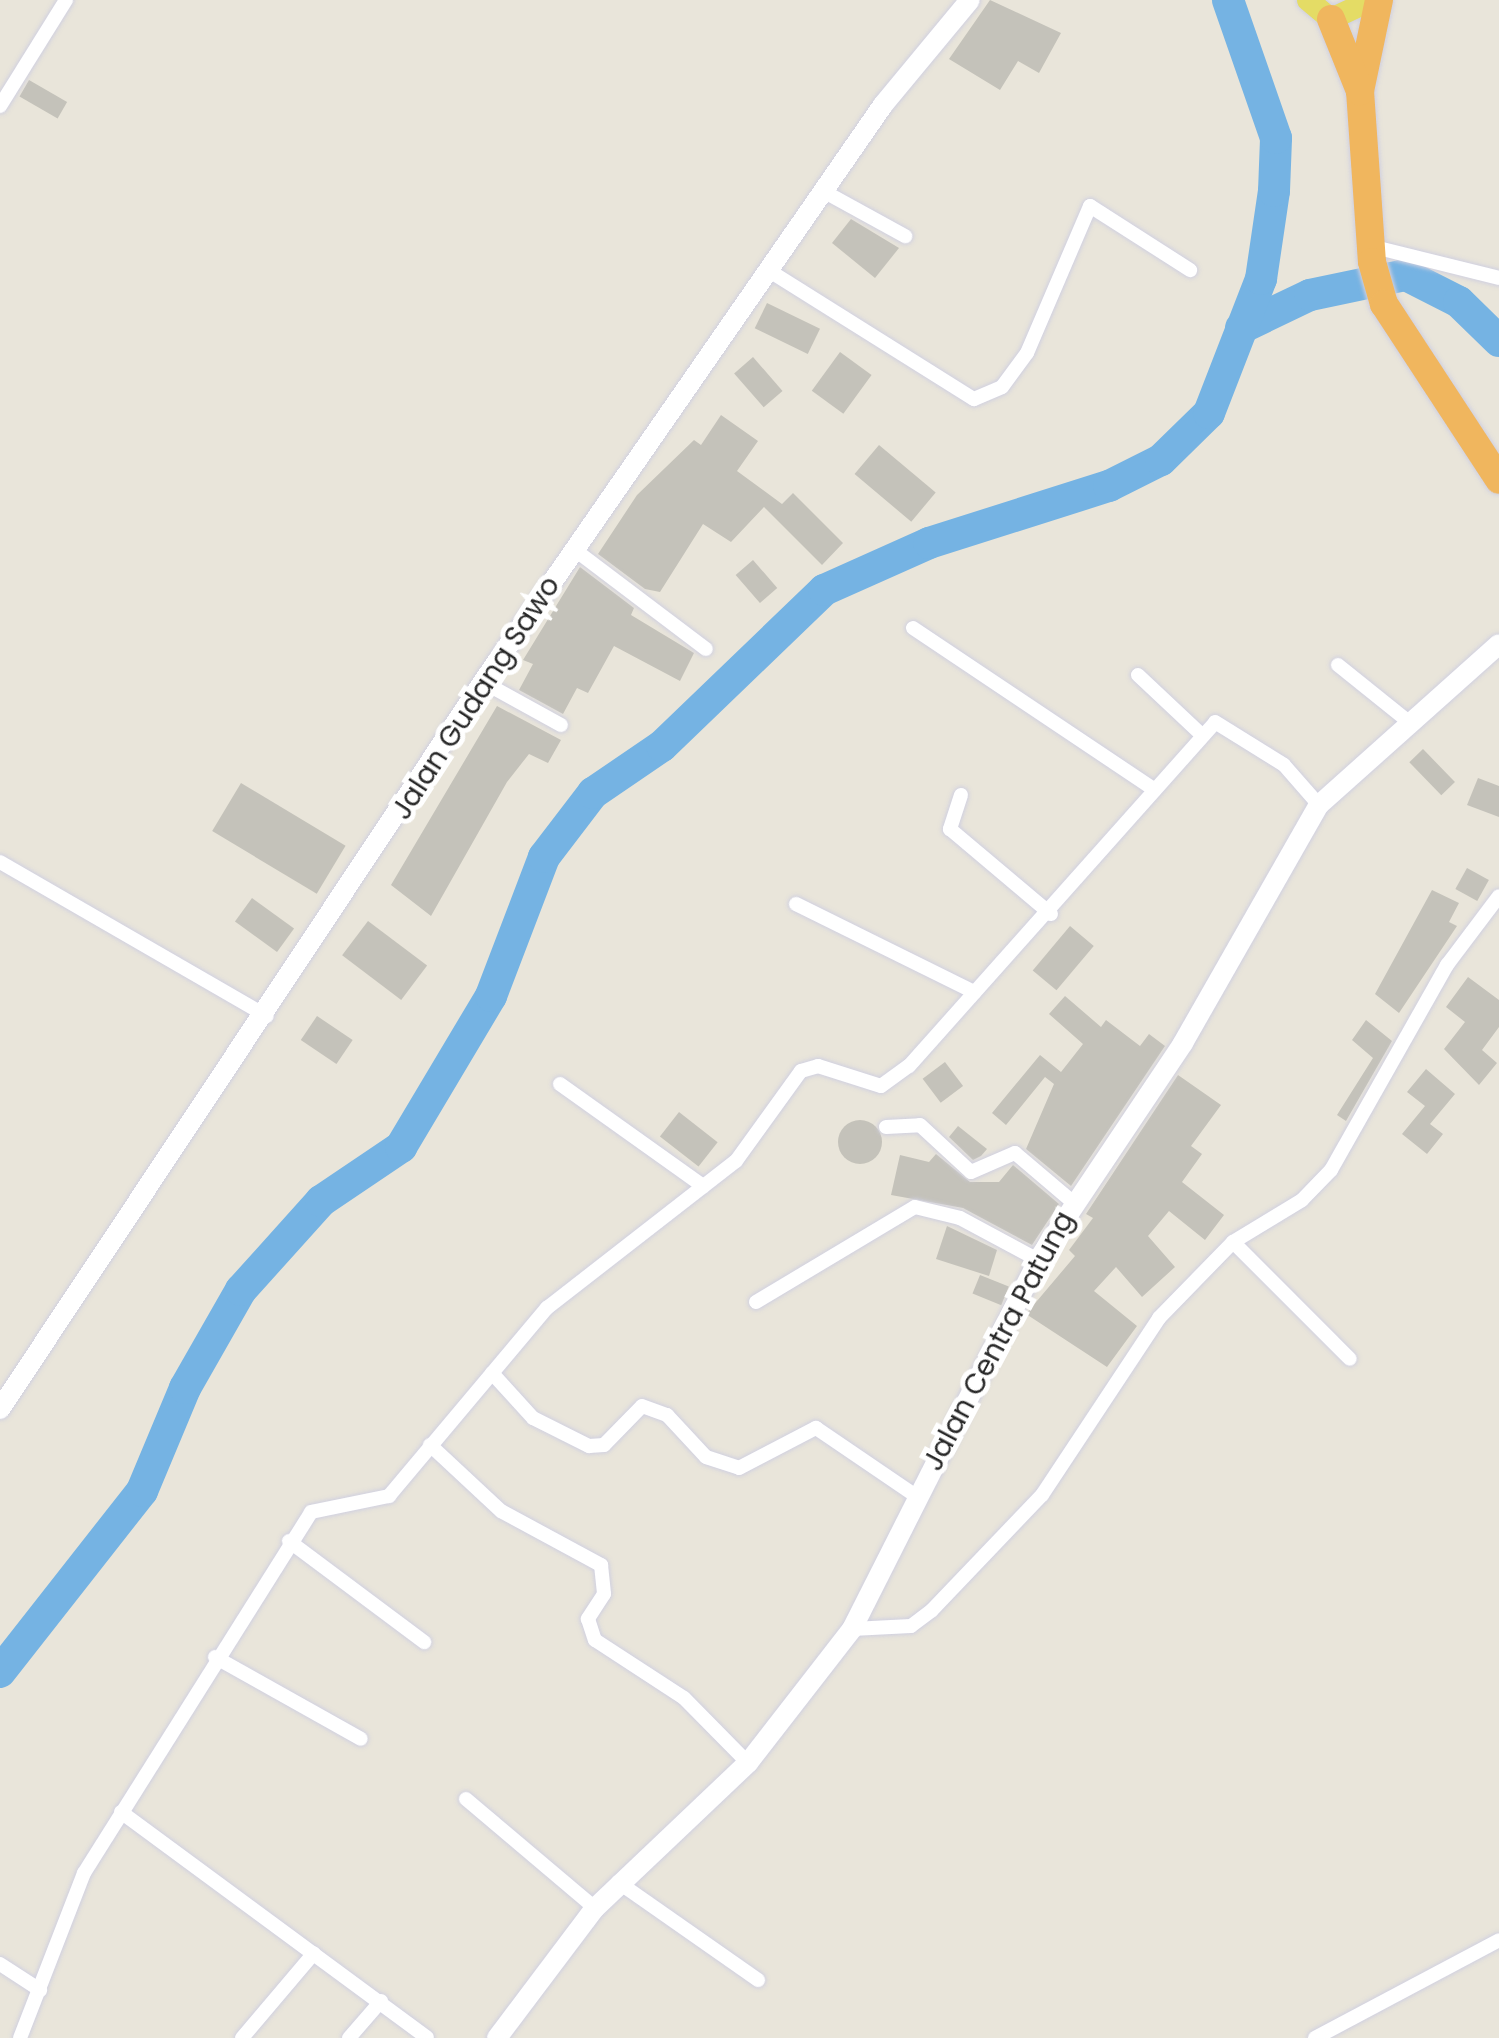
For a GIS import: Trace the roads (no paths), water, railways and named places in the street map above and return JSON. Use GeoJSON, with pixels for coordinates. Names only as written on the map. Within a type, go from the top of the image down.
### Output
{"type":"FeatureCollection","features":[{"type":"Feature","properties":{"kind":"highway"},"geometry":{"type":"LineString","coordinates":[[1376,0],[1360,91],[1370,254],[1384,304],[1499,480]]}},
{"type":"Feature","properties":{"kind":"highway"},"geometry":{"type":"LineString","coordinates":[[1331,19],[1360,91]]}},
{"type":"Feature","properties":{"kind":"main road"},"geometry":{"type":"LineString","coordinates":[[1308,0],[1331,19],[1376,0]]}},
{"type":"Feature","properties":{"kind":"street"},"geometry":{"type":"LineString","coordinates":[[0,106],[66,0]]}},
{"type":"Feature","properties":{"kind":"street","name":"Jalan Gudang Sawo"},"geometry":{"type":"LineString","coordinates":[[0,1409],[267,1017],[483,682],[823,190],[970,0]]}},
{"type":"Feature","properties":{"kind":"street"},"geometry":{"type":"LineString","coordinates":[[823,190],[905,236]]}},
{"type":"Feature","properties":{"kind":"street"},"geometry":{"type":"LineString","coordinates":[[768,270],[944,387],[980,398],[1008,380],[1037,337],[1090,206],[1190,270]]}},
{"type":"Feature","properties":{"kind":"street"},"geometry":{"type":"LineString","coordinates":[[1370,254],[1499,278]]}},
{"type":"Feature","properties":{"kind":"street"},"geometry":{"type":"LineString","coordinates":[[575,550],[706,649]]}},
{"type":"Feature","properties":{"kind":"street"},"geometry":{"type":"LineString","coordinates":[[913,628],[1155,790]]}},
{"type":"Feature","properties":{"kind":"street","name":"Jalan Centra Patung"},"geometry":{"type":"LineString","coordinates":[[497,2038],[595,1908],[618,1882],[748,1763],[852,1629],[1038,1260],[1183,1042],[1319,805],[1499,644]]}},
{"type":"Feature","properties":{"kind":"street"},"geometry":{"type":"LineString","coordinates":[[1338,665],[1409,722]]}},
{"type":"Feature","properties":{"kind":"street"},"geometry":{"type":"LineString","coordinates":[[1138,675],[1202,735]]}},
{"type":"Feature","properties":{"kind":"street"},"geometry":{"type":"LineString","coordinates":[[483,682],[561,724]]}},
{"type":"Feature","properties":{"kind":"street"},"geometry":{"type":"LineString","coordinates":[[20,2038],[84,1873],[289,1541],[324,1504],[380,1504],[492,1373],[585,1273],[703,1186],[748,1147],[802,1071],[818,1066],[881,1086],[1051,914],[1215,722],[1230,724],[1319,805]]}},
{"type":"Feature","properties":{"kind":"street"},"geometry":{"type":"LineString","coordinates":[[961,795],[950,829],[1051,914]]}},
{"type":"Feature","properties":{"kind":"street"},"geometry":{"type":"LineString","coordinates":[[0,862],[267,1017]]}},
{"type":"Feature","properties":{"kind":"street"},"geometry":{"type":"LineString","coordinates":[[852,1629],[911,1626],[988,1556],[1042,1495],[1141,1338],[1232,1242],[1302,1200],[1332,1170],[1447,965],[1499,896]]}},
{"type":"Feature","properties":{"kind":"street"},"geometry":{"type":"LineString","coordinates":[[796,904],[974,992]]}},
{"type":"Feature","properties":{"kind":"street"},"geometry":{"type":"LineString","coordinates":[[560,1084],[703,1186]]}},
{"type":"Feature","properties":{"kind":"street"},"geometry":{"type":"LineString","coordinates":[[886,1127],[920,1125],[970,1172],[1014,1153],[1074,1203]]}},
{"type":"Feature","properties":{"kind":"street"},"geometry":{"type":"LineString","coordinates":[[756,1302],[915,1207],[960,1218],[1038,1260]]}},
{"type":"Feature","properties":{"kind":"street"},"geometry":{"type":"LineString","coordinates":[[1232,1242],[1350,1359]]}},
{"type":"Feature","properties":{"kind":"street"},"geometry":{"type":"LineString","coordinates":[[492,1373],[533,1418],[589,1446],[604,1445],[642,1406],[667,1415],[706,1457],[739,1468],[816,1428],[916,1496]]}},
{"type":"Feature","properties":{"kind":"street"},"geometry":{"type":"LineString","coordinates":[[430,1445],[501,1511],[601,1565],[604,1594],[588,1619],[595,1640],[684,1698],[748,1763]]}},
{"type":"Feature","properties":{"kind":"street"},"geometry":{"type":"LineString","coordinates":[[289,1541],[424,1642]]}},
{"type":"Feature","properties":{"kind":"street"},"geometry":{"type":"LineString","coordinates":[[215,1657],[361,1739]]}},
{"type":"Feature","properties":{"kind":"street"},"geometry":{"type":"LineString","coordinates":[[466,1799],[595,1908]]}},
{"type":"Feature","properties":{"kind":"street"},"geometry":{"type":"LineString","coordinates":[[121,1812],[428,2038]]}},
{"type":"Feature","properties":{"kind":"street"},"geometry":{"type":"LineString","coordinates":[[618,1882],[758,1980]]}},
{"type":"Feature","properties":{"kind":"street"},"geometry":{"type":"LineString","coordinates":[[1315,2038],[1499,1940]]}},
{"type":"Feature","properties":{"kind":"street"},"geometry":{"type":"LineString","coordinates":[[242,2038],[314,1953]]}},
{"type":"Feature","properties":{"kind":"street"},"geometry":{"type":"LineString","coordinates":[[0,1964],[40,1990]]}},
{"type":"Feature","properties":{"kind":"street"},"geometry":{"type":"LineString","coordinates":[[349,2038],[381,2001]]}},
{"type":"Feature","properties":{"kind":"waterway"},"geometry":{"type":"LineString","coordinates":[[0,1672],[142,1491],[185,1388],[241,1290],[321,1201],[401,1147],[491,996],[544,857],[593,793],[662,746],[824,590],[929,543],[1109,486],[1161,460],[1209,413],[1261,279],[1274,191],[1276,138],[1228,0]]}},
{"type":"Feature","properties":{"kind":"waterway"},"geometry":{"type":"LineString","coordinates":[[1241,328],[1310,295],[1406,275],[1459,302],[1499,341]]}}]}
